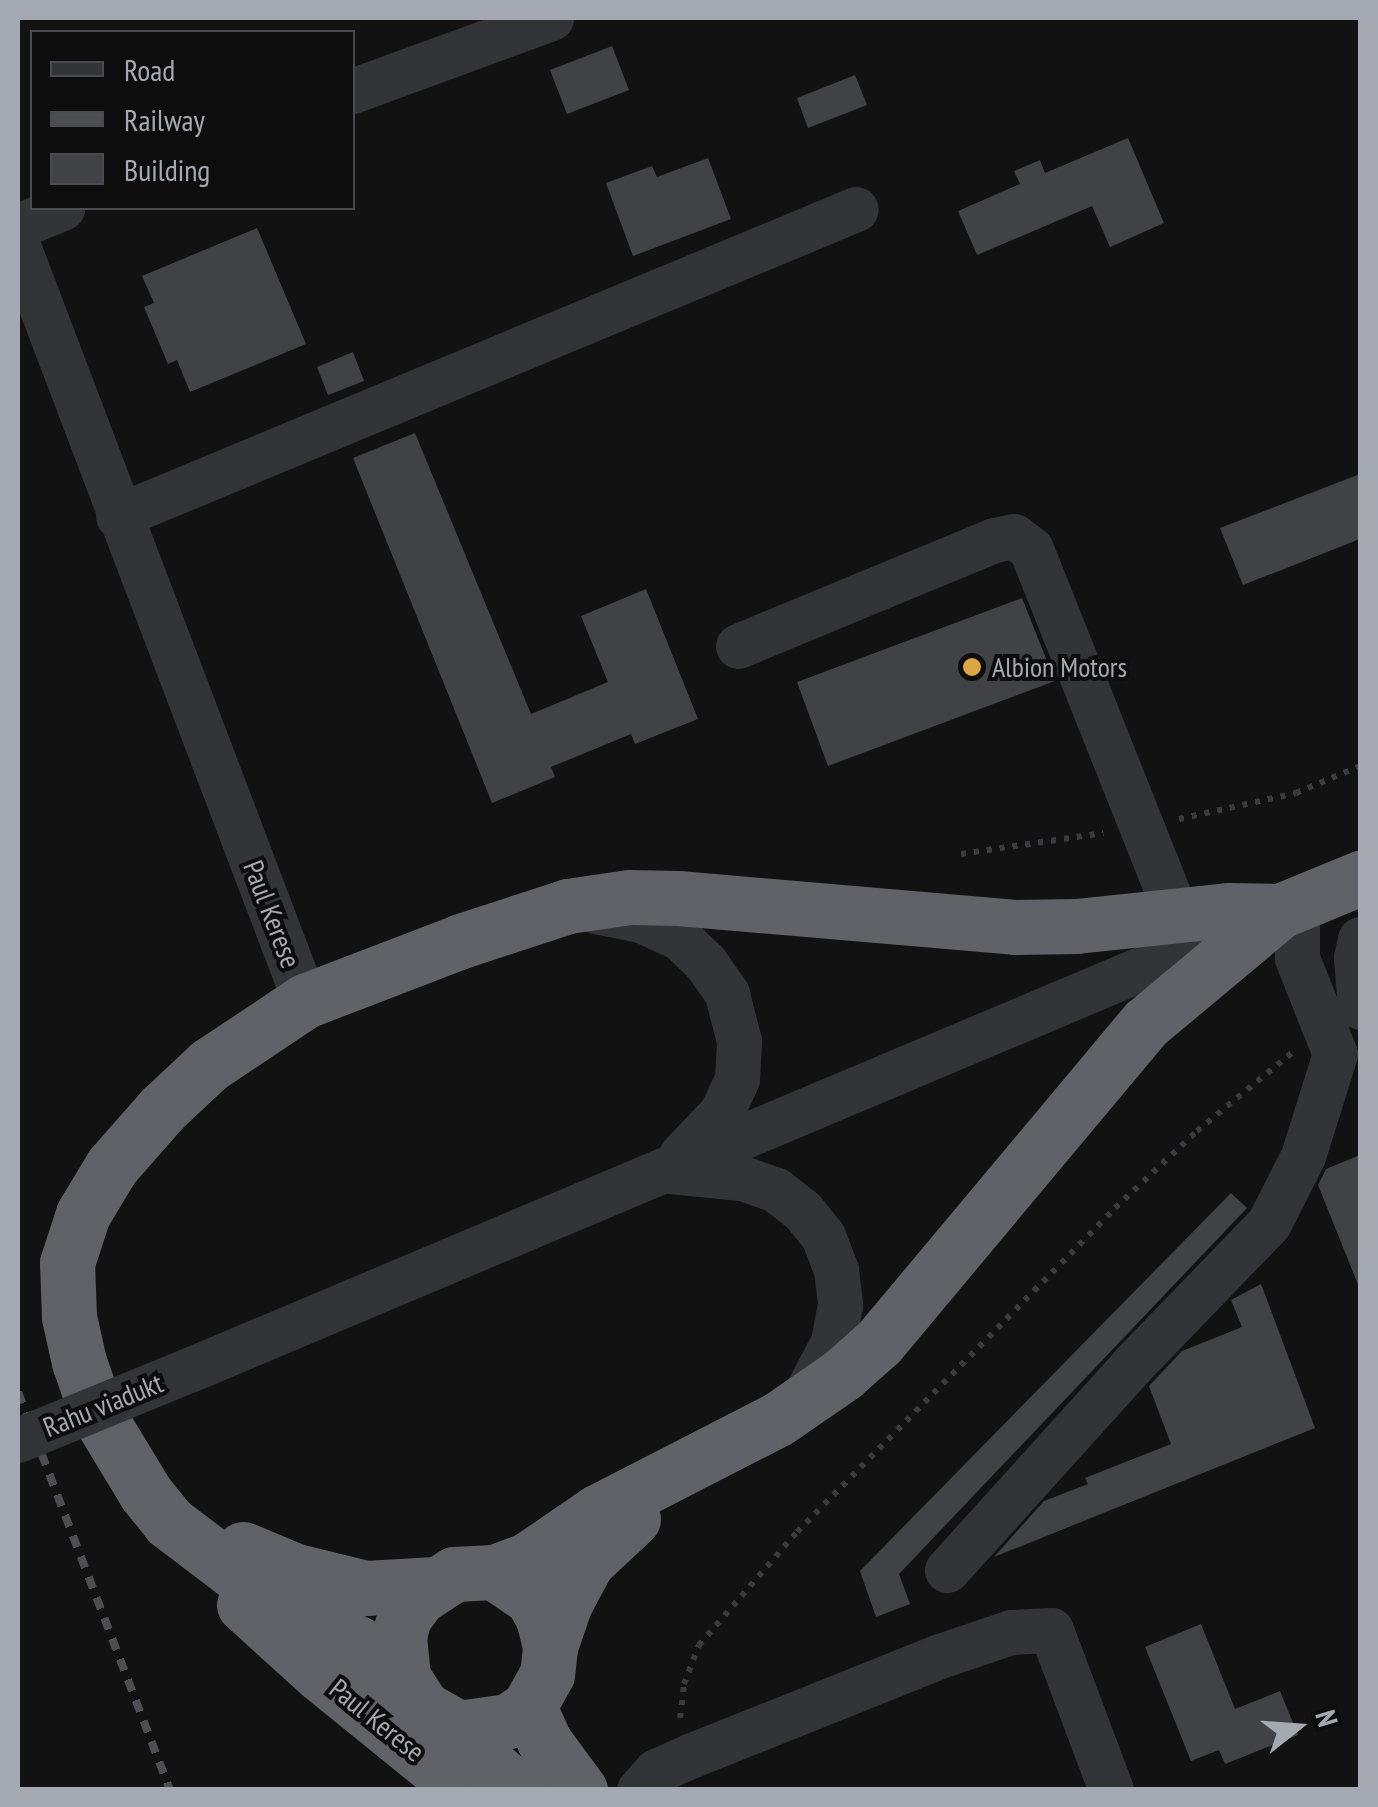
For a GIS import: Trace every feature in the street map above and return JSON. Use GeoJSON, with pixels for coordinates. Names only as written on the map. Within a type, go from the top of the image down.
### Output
{"type":"FeatureCollection","features":[{"type":"Feature","properties":{"kind":"highway"},"geometry":{"type":"LineString","coordinates":[[717,1452],[703,1469],[614,1534],[587,1562],[565,1603],[550,1647],[547,1674],[528,1707],[508,1721],[483,1728],[458,1728],[438,1720],[424,1708],[403,1676],[398,1657],[404,1617],[435,1584],[454,1574],[494,1572],[526,1560],[597,1512],[717,1452],[843,1374],[879,1342],[1146,1022],[1280,929],[1358,888]]}},
{"type":"Feature","properties":{"kind":"highway"},"geometry":{"type":"LineString","coordinates":[[306,1001],[461,941],[568,906],[629,897],[1015,927],[1076,926],[1177,916],[1280,929]]}},
{"type":"Feature","properties":{"kind":"highway","name":"Paul Kerese"},"geometry":{"type":"LineString","coordinates":[[306,1001],[209,1065],[162,1109],[112,1166],[83,1214],[67,1263],[69,1316],[96,1411],[192,1558],[320,1674],[462,1790]]}},
{"type":"Feature","properties":{"kind":"highway","name":"Paul Kerese"},"geometry":{"type":"LineString","coordinates":[[161,1512],[296,1571],[366,1588],[435,1584]]}},
{"type":"Feature","properties":{"kind":"highway","name":"Paul Kerese"},"geometry":{"type":"LineString","coordinates":[[161,1512],[265,1595],[360,1644],[403,1676]]}},
{"type":"Feature","properties":{"kind":"highway"},"geometry":{"type":"LineString","coordinates":[[494,1572],[532,1598],[543,1618],[550,1647]]}},
{"type":"Feature","properties":{"kind":"highway"},"geometry":{"type":"LineString","coordinates":[[528,1707],[544,1741],[580,1790]]}},
{"type":"Feature","properties":{"kind":"highway","name":"Paul Kerese"},"geometry":{"type":"LineString","coordinates":[[438,1720],[518,1790]]}},
{"type":"Feature","properties":{"kind":"street"},"geometry":{"type":"LineString","coordinates":[[355,89],[550,18]]}},
{"type":"Feature","properties":{"kind":"street"},"geometry":{"type":"LineString","coordinates":[[118,516],[856,209]]}},
{"type":"Feature","properties":{"kind":"street"},"geometry":{"type":"LineString","coordinates":[[18,226],[57,210]]}},
{"type":"Feature","properties":{"kind":"street","name":"Paul Kerese"},"geometry":{"type":"LineString","coordinates":[[18,246],[306,1001]]}},
{"type":"Feature","properties":{"kind":"street"},"geometry":{"type":"LineString","coordinates":[[738,646],[994,540],[1014,536],[1031,549],[1177,916]]}},
{"type":"Feature","properties":{"kind":"street"},"geometry":{"type":"LineString","coordinates":[[568,906],[641,920],[680,938],[705,962],[728,994],[739,1041],[737,1080],[720,1113],[698,1141],[663,1170]]}},
{"type":"Feature","properties":{"kind":"street"},"geometry":{"type":"LineString","coordinates":[[1280,929],[1346,1033]]}},
{"type":"Feature","properties":{"kind":"street","name":"Rahu viadukt"},"geometry":{"type":"LineString","coordinates":[[18,1440],[663,1170],[1280,929]]}},
{"type":"Feature","properties":{"kind":"street"},"geometry":{"type":"LineString","coordinates":[[947,1570],[1132,1364],[1269,1223],[1303,1156],[1346,1033],[1360,939]]}},
{"type":"Feature","properties":{"kind":"street"},"geometry":{"type":"LineString","coordinates":[[663,1170],[742,1178],[776,1190],[802,1210],[823,1236],[836,1270],[840,1304],[833,1342],[803,1399]]}},
{"type":"Feature","properties":{"kind":"street"},"geometry":{"type":"LineString","coordinates":[[639,1790],[656,1771],[936,1657],[1010,1632],[1051,1630],[1110,1790]]}},
{"type":"Feature","properties":{"kind":"path"},"geometry":{"type":"LineString","coordinates":[[690,1756],[680,1711],[699,1646],[772,1560],[1128,1195],[1251,1084],[1346,1033]]}},
{"type":"Feature","properties":{"kind":"building"},"geometry":{"type":"Polygon","coordinates":[[[612,46],[629,90],[567,114],[550,70],[612,46]]]}},
{"type":"Feature","properties":{"kind":"building"},"geometry":{"type":"Polygon","coordinates":[[[855,75],[867,105],[808,128],[797,98],[855,75]]]}},
{"type":"Feature","properties":{"kind":"building"},"geometry":{"type":"Polygon","coordinates":[[[1128,138],[1164,223],[1110,247],[1092,206],[977,255],[958,211],[1020,184],[1014,171],[1040,160],[1045,173],[1128,138]]]}},
{"type":"Feature","properties":{"kind":"building"},"geometry":{"type":"Polygon","coordinates":[[[708,158],[731,219],[633,256],[606,183],[652,166],[657,177],[708,158]]]}},
{"type":"Feature","properties":{"kind":"building"},"geometry":{"type":"Polygon","coordinates":[[[257,228],[306,344],[190,392],[177,360],[168,364],[144,307],[154,303],[142,276],[257,228]]]}},
{"type":"Feature","properties":{"kind":"building"},"geometry":{"type":"Polygon","coordinates":[[[353,352],[364,381],[328,395],[317,367],[353,352]]]}},
{"type":"Feature","properties":{"kind":"building"},"geometry":{"type":"Polygon","coordinates":[[[415,433],[531,714],[608,682],[581,616],[646,589],[698,719],[635,744],[631,734],[551,767],[555,777],[492,803],[353,458],[415,433]]]}},
{"type":"Feature","properties":{"kind":"building"},"geometry":{"type":"Polygon","coordinates":[[[1360,474],[1360,539],[1243,585],[1220,528],[1360,474]]]}},
{"type":"Feature","properties":{"kind":"building"},"geometry":{"type":"Polygon","coordinates":[[[1022,598],[1055,681],[828,766],[797,682],[1022,598]]]}},
{"type":"Feature","properties":{"kind":"building"},"geometry":{"type":"Polygon","coordinates":[[[1360,1155],[1359,1287],[1318,1185],[1326,1169],[1360,1155]]]}},
{"type":"Feature","properties":{"kind":"building"},"geometry":{"type":"Polygon","coordinates":[[[1231,1193],[1247,1208],[899,1574],[910,1604],[876,1617],[860,1571],[1231,1193]]]}},
{"type":"Feature","properties":{"kind":"building"},"geometry":{"type":"Polygon","coordinates":[[[1261,1284],[1315,1428],[994,1557],[1044,1501],[1088,1484],[1085,1478],[1171,1444],[1149,1386],[1182,1351],[1242,1327],[1231,1300],[1261,1284]]]}},
{"type":"Feature","properties":{"kind":"building"},"geometry":{"type":"Polygon","coordinates":[[[1201,1624],[1235,1709],[1280,1691],[1298,1735],[1225,1764],[1219,1750],[1191,1761],[1145,1647],[1201,1624]]]}},
{"type":"Feature","properties":{"kind":"railway"},"geometry":{"type":"LineString","coordinates":[[18,1392],[170,1790]]}},
{"type":"Feature","properties":{"kind":"place","name":"Albion Motors"},"geometry":{"type":"Point","coordinates":[972,667]}}]}
